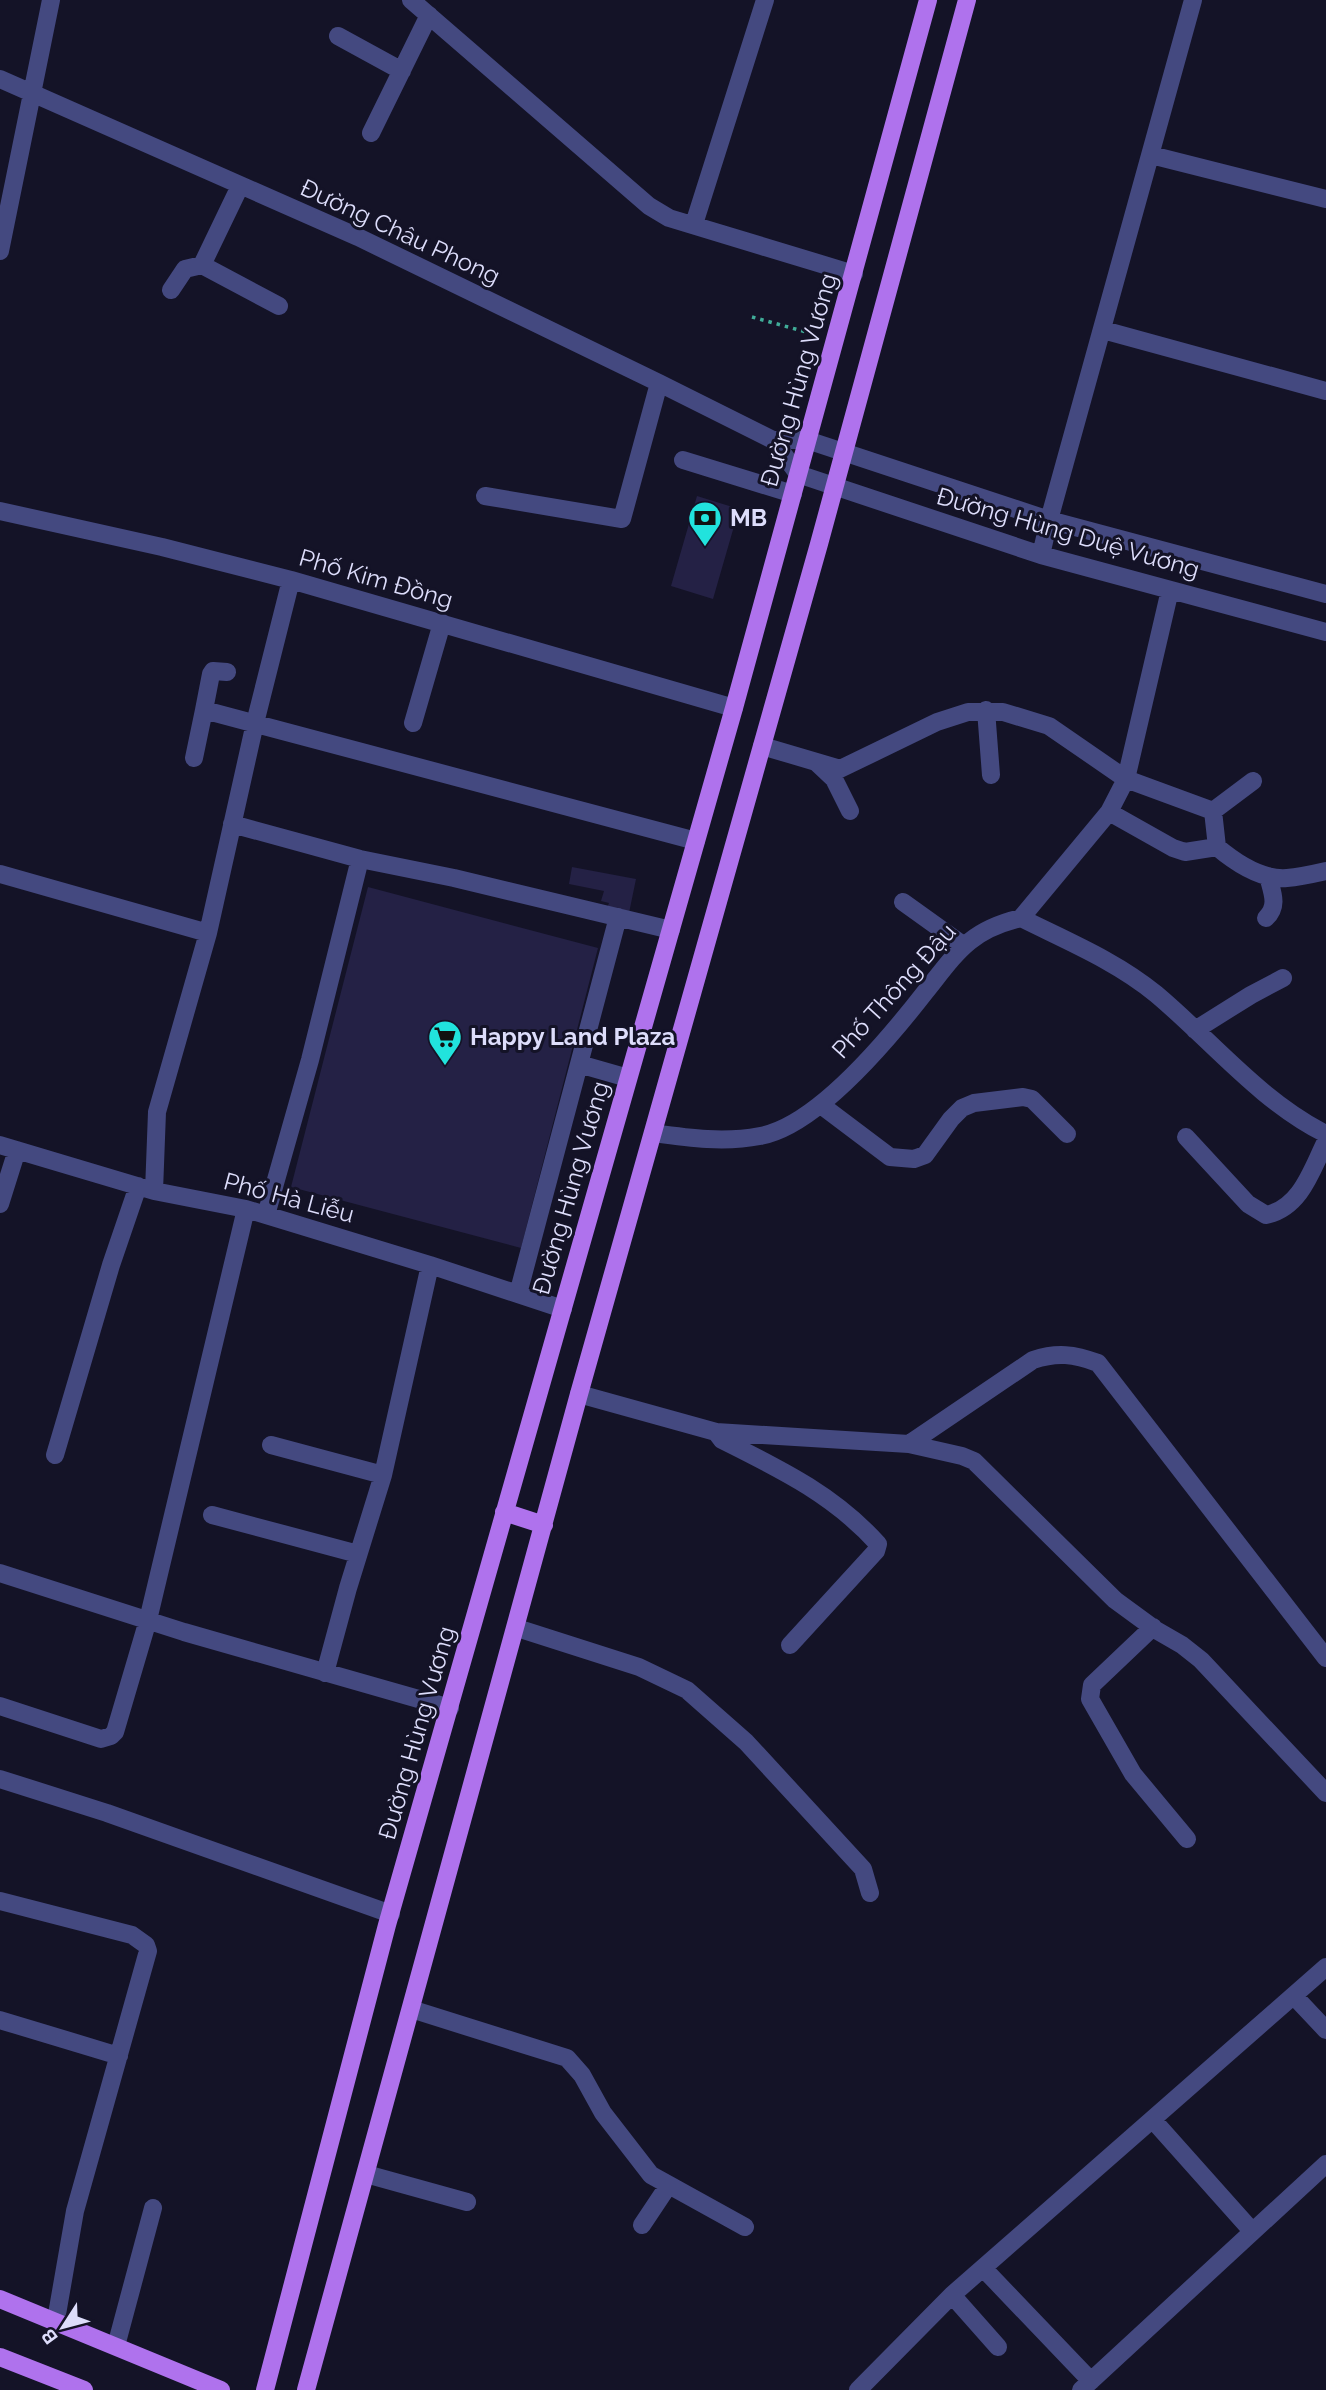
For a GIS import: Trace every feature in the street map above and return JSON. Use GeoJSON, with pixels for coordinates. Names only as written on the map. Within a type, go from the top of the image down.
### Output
{"type":"FeatureCollection","features":[{"type":"Feature","properties":{"kind":"main road","name":"Đường Hùng Vương"},"geometry":{"type":"LineString","coordinates":[[265,2390],[391,1914],[734,708],[928,0]]}},
{"type":"Feature","properties":{"kind":"main road"},"geometry":{"type":"LineString","coordinates":[[306,2390],[579,1394],[762,746],[967,0]]}},
{"type":"Feature","properties":{"kind":"main road"},"geometry":{"type":"LineString","coordinates":[[504,1512],[544,1525]]}},
{"type":"Feature","properties":{"kind":"main road"},"geometry":{"type":"LineString","coordinates":[[0,2299],[221,2390]]}},
{"type":"Feature","properties":{"kind":"main road"},"geometry":{"type":"LineString","coordinates":[[0,2357],[84,2390]]}},
{"type":"Feature","properties":{"kind":"street"},"geometry":{"type":"LineString","coordinates":[[0,251],[51,0]]}},
{"type":"Feature","properties":{"kind":"street"},"geometry":{"type":"LineString","coordinates":[[411,0],[649,206],[670,218],[854,274]]}},
{"type":"Feature","properties":{"kind":"street"},"geometry":{"type":"LineString","coordinates":[[694,224],[765,0]]}},
{"type":"Feature","properties":{"kind":"street"},"geometry":{"type":"LineString","coordinates":[[1041,555],[1193,0]]}},
{"type":"Feature","properties":{"kind":"street"},"geometry":{"type":"LineString","coordinates":[[371,133],[429,15]]}},
{"type":"Feature","properties":{"kind":"street"},"geometry":{"type":"LineString","coordinates":[[338,36],[402,71]]}},
{"type":"Feature","properties":{"kind":"street","name":"Đường Châu Phong"},"geometry":{"type":"LineString","coordinates":[[0,79],[358,237],[773,440],[807,440]]}},
{"type":"Feature","properties":{"kind":"street"},"geometry":{"type":"LineString","coordinates":[[1151,155],[1326,200]]}},
{"type":"Feature","properties":{"kind":"street"},"geometry":{"type":"LineString","coordinates":[[202,265],[240,186]]}},
{"type":"Feature","properties":{"kind":"street"},"geometry":{"type":"LineString","coordinates":[[171,290],[185,269],[202,265],[279,306]]}},
{"type":"Feature","properties":{"kind":"street"},"geometry":{"type":"LineString","coordinates":[[1103,330],[1326,391]]}},
{"type":"Feature","properties":{"kind":"street"},"geometry":{"type":"LineString","coordinates":[[485,496],[622,519],[659,383]]}},
{"type":"Feature","properties":{"kind":"street","name":"Đường Châu Phong"},"geometry":{"type":"LineString","coordinates":[[773,440],[798,474]]}},
{"type":"Feature","properties":{"kind":"street","name":"Đường Hùng Duệ Vương"},"geometry":{"type":"LineString","coordinates":[[807,440],[1049,520],[1326,594]]}},
{"type":"Feature","properties":{"kind":"street"},"geometry":{"type":"LineString","coordinates":[[682,460],[793,494]]}},
{"type":"Feature","properties":{"kind":"street","name":"Đường Hùng Duệ Vương"},"geometry":{"type":"LineString","coordinates":[[798,474],[1041,555],[1326,632]]}},
{"type":"Feature","properties":{"kind":"street","name":"Phố Kim Đồng"},"geometry":{"type":"LineString","coordinates":[[0,511],[162,547],[291,580],[734,708]]}},
{"type":"Feature","properties":{"kind":"street"},"geometry":{"type":"LineString","coordinates":[[55,1455],[107,1278],[146,1188],[158,1112],[208,933],[255,723],[291,580]]}},
{"type":"Feature","properties":{"kind":"street"},"geometry":{"type":"LineString","coordinates":[[1170,590],[1126,779],[1109,812],[1021,918],[1126,972],[1157,995],[1228,1062],[1287,1110],[1326,1134]]}},
{"type":"Feature","properties":{"kind":"street"},"geometry":{"type":"LineString","coordinates":[[413,723],[442,623]]}},
{"type":"Feature","properties":{"kind":"street"},"geometry":{"type":"LineString","coordinates":[[194,758],[211,674],[213,671],[228,672]]}},
{"type":"Feature","properties":{"kind":"street"},"geometry":{"type":"LineString","coordinates":[[204,710],[696,841]]}},
{"type":"Feature","properties":{"kind":"street"},"geometry":{"type":"LineString","coordinates":[[986,710],[991,775]]}},
{"type":"Feature","properties":{"kind":"street"},"geometry":{"type":"LineString","coordinates":[[762,746],[840,769],[937,722],[968,712],[1003,712],[1049,726],[1126,779],[1213,811]]}},
{"type":"Feature","properties":{"kind":"street"},"geometry":{"type":"LineString","coordinates":[[815,761],[834,779],[850,811]]}},
{"type":"Feature","properties":{"kind":"street"},"geometry":{"type":"LineString","coordinates":[[1213,811],[1253,781]]}},
{"type":"Feature","properties":{"kind":"street"},"geometry":{"type":"LineString","coordinates":[[1213,811],[1217,847],[1238,864],[1268,876],[1286,878],[1326,872]]}},
{"type":"Feature","properties":{"kind":"street"},"geometry":{"type":"LineString","coordinates":[[1109,812],[1185,852],[1217,847]]}},
{"type":"Feature","properties":{"kind":"street"},"geometry":{"type":"LineString","coordinates":[[232,824],[360,859],[454,878],[671,930]]}},
{"type":"Feature","properties":{"kind":"street"},"geometry":{"type":"LineString","coordinates":[[266,1215],[310,1060],[360,859]]}},
{"type":"Feature","properties":{"kind":"street"},"geometry":{"type":"LineString","coordinates":[[0,874],[208,933]]}},
{"type":"Feature","properties":{"kind":"street"},"geometry":{"type":"LineString","coordinates":[[1266,918],[1272,912],[1275,902],[1268,876]]}},
{"type":"Feature","properties":{"kind":"street"},"geometry":{"type":"LineString","coordinates":[[903,902],[963,945]]}},
{"type":"Feature","properties":{"kind":"street"},"geometry":{"type":"LineString","coordinates":[[518,1294],[618,917]]}},
{"type":"Feature","properties":{"kind":"street","name":"Phố Thông Đậu"},"geometry":{"type":"LineString","coordinates":[[653,1133],[727,1140],[762,1136],[795,1124],[821,1105],[885,1040],[963,945],[989,928],[1021,918]]}},
{"type":"Feature","properties":{"kind":"street"},"geometry":{"type":"LineString","coordinates":[[1195,1030],[1283,978]]}},
{"type":"Feature","properties":{"kind":"street"},"geometry":{"type":"LineString","coordinates":[[579,1064],[628,1078]]}},
{"type":"Feature","properties":{"kind":"street"},"geometry":{"type":"LineString","coordinates":[[821,1105],[890,1157],[914,1159],[925,1155],[951,1118],[962,1108],[974,1103],[1023,1097],[1032,1099],[1067,1134]]}},
{"type":"Feature","properties":{"kind":"street"},"geometry":{"type":"LineString","coordinates":[[1186,1137],[1248,1204],[1266,1215],[1278,1213],[1300,1194],[1326,1141]]}},
{"type":"Feature","properties":{"kind":"street"},"geometry":{"type":"LineString","coordinates":[[0,1204],[9,1147]]}},
{"type":"Feature","properties":{"kind":"street","name":"Phố Hà Liễu"},"geometry":{"type":"LineString","coordinates":[[9,1147],[146,1188],[246,1209],[563,1308]]}},
{"type":"Feature","properties":{"kind":"street"},"geometry":{"type":"LineString","coordinates":[[0,1706],[101,1739],[115,1732],[148,1620],[246,1209]]}},
{"type":"Feature","properties":{"kind":"street"},"geometry":{"type":"LineString","coordinates":[[325,1673],[383,1475],[430,1265]]}},
{"type":"Feature","properties":{"kind":"street"},"geometry":{"type":"LineString","coordinates":[[909,1444],[1033,1360],[1065,1354],[1098,1363],[1326,1658]]}},
{"type":"Feature","properties":{"kind":"street"},"geometry":{"type":"LineString","coordinates":[[579,1394],[716,1432],[909,1444],[962,1455],[974,1461],[1115,1600],[1201,1660],[1326,1793]]}},
{"type":"Feature","properties":{"kind":"street"},"geometry":{"type":"LineString","coordinates":[[716,1432],[722,1440],[790,1473],[857,1520],[878,1544],[876,1551],[790,1645]]}},
{"type":"Feature","properties":{"kind":"street"},"geometry":{"type":"LineString","coordinates":[[271,1445],[383,1475]]}},
{"type":"Feature","properties":{"kind":"street"},"geometry":{"type":"LineString","coordinates":[[212,1515],[358,1554]]}},
{"type":"Feature","properties":{"kind":"street"},"geometry":{"type":"LineString","coordinates":[[0,1573],[148,1620],[450,1708]]}},
{"type":"Feature","properties":{"kind":"street"},"geometry":{"type":"LineString","coordinates":[[517,1628],[639,1667],[687,1690],[746,1742],[863,1868],[870,1893]]}},
{"type":"Feature","properties":{"kind":"street"},"geometry":{"type":"LineString","coordinates":[[1153,1628],[1092,1685],[1090,1699],[1133,1774],[1187,1839]]}},
{"type":"Feature","properties":{"kind":"street"},"geometry":{"type":"LineString","coordinates":[[0,1779],[107,1813],[391,1914]]}},
{"type":"Feature","properties":{"kind":"street"},"geometry":{"type":"LineString","coordinates":[[0,1901],[132,1935],[146,1945],[148,1951],[75,2211],[56,2320]]}},
{"type":"Feature","properties":{"kind":"street"},"geometry":{"type":"LineString","coordinates":[[858,2390],[952,2295],[1326,1967]]}},
{"type":"Feature","properties":{"kind":"street"},"geometry":{"type":"LineString","coordinates":[[1294,1996],[1326,2030]]}},
{"type":"Feature","properties":{"kind":"street"},"geometry":{"type":"LineString","coordinates":[[411,2009],[567,2058],[582,2075],[603,2113],[651,2175],[745,2227]]}},
{"type":"Feature","properties":{"kind":"street"},"geometry":{"type":"LineString","coordinates":[[0,2020],[119,2056]]}},
{"type":"Feature","properties":{"kind":"street"},"geometry":{"type":"LineString","coordinates":[[1153,2120],[1252,2231]]}},
{"type":"Feature","properties":{"kind":"street"},"geometry":{"type":"LineString","coordinates":[[983,2268],[1086,2386],[1326,2164]]}},
{"type":"Feature","properties":{"kind":"street"},"geometry":{"type":"LineString","coordinates":[[366,2174],[467,2202]]}},
{"type":"Feature","properties":{"kind":"street"},"geometry":{"type":"LineString","coordinates":[[642,2225],[668,2186]]}},
{"type":"Feature","properties":{"kind":"street"},"geometry":{"type":"LineString","coordinates":[[116,2346],[153,2208]]}},
{"type":"Feature","properties":{"kind":"street"},"geometry":{"type":"LineString","coordinates":[[952,2295],[998,2347]]}},
{"type":"Feature","properties":{"kind":"path"},"geometry":{"type":"LineString","coordinates":[[752,317],[836,340]]}},
{"type":"Feature","properties":{"kind":"building","name":"MB"},"geometry":{"type":"Polygon","coordinates":[[[697,496],[739,509],[713,599],[671,586],[697,496]]]}},
{"type":"Feature","properties":{"kind":"building"},"geometry":{"type":"Polygon","coordinates":[[[572,867],[636,879],[629,913],[607,908],[609,903],[601,901],[604,891],[569,884],[572,867]]]}},
{"type":"Feature","properties":{"kind":"building","name":"Happy Land Plaza"},"geometry":{"type":"Polygon","coordinates":[[[368,887],[598,948],[521,1248],[291,1187],[368,887]]]}},
{"type":"Feature","properties":{"kind":"place","name":"MB"},"geometry":{"type":"Point","coordinates":[705,548]}},
{"type":"Feature","properties":{"kind":"place","name":"Happy Land Plaza"},"geometry":{"type":"Point","coordinates":[445,1067]}}]}
